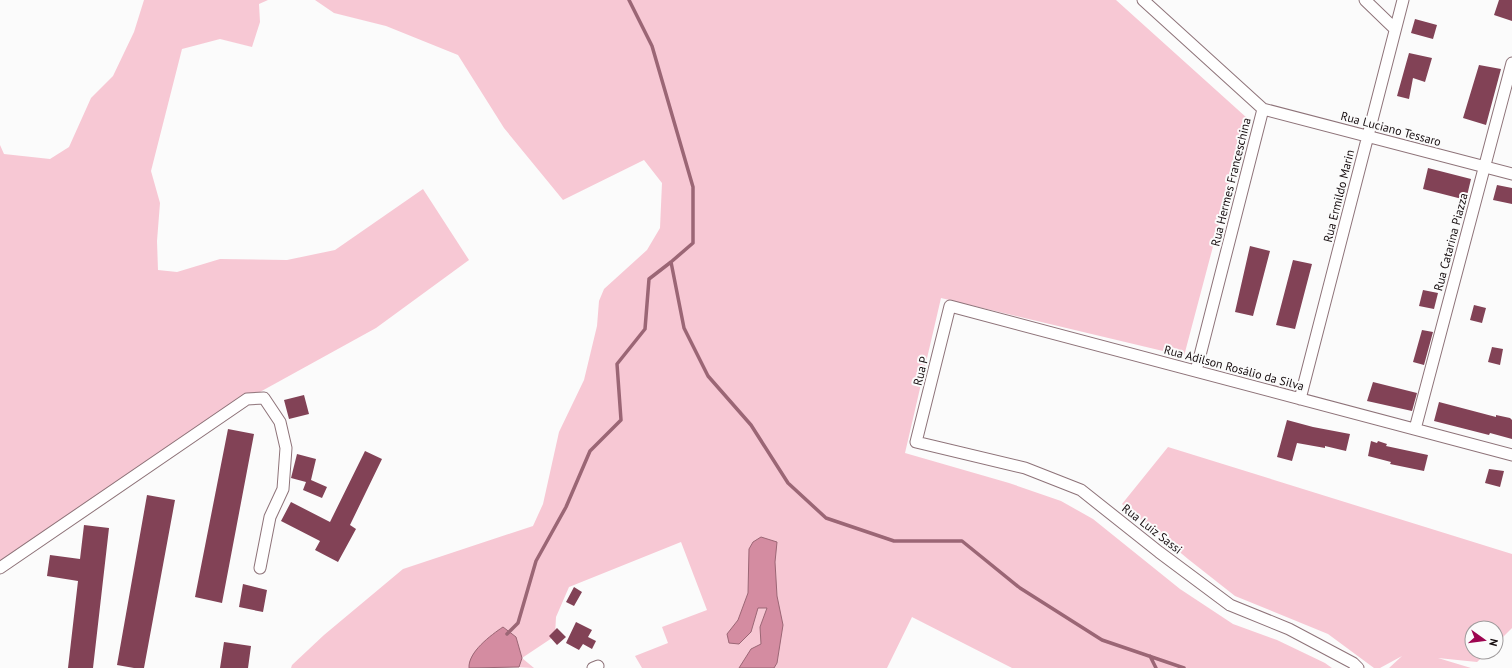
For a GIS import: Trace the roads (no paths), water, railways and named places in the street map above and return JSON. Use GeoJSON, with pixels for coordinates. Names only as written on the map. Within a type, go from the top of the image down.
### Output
{"type":"FeatureCollection","features":[{"type":"Feature","properties":{"kind":"street","name":"Rua Hermes Franceschina"},"geometry":{"type":"LineString","coordinates":[[1143,0],[1263,109],[1196,371]]}},
{"type":"Feature","properties":{"kind":"street"},"geometry":{"type":"LineString","coordinates":[[1365,0],[1395,29]]}},
{"type":"Feature","properties":{"kind":"street","name":"Rua Ermildo Marin"},"geometry":{"type":"LineString","coordinates":[[1300,399],[1402,0]]}},
{"type":"Feature","properties":{"kind":"street","name":"Rua Catarina Piazza"},"geometry":{"type":"LineString","coordinates":[[1415,429],[1512,62]]}},
{"type":"Feature","properties":{"kind":"street","name":"Rua Luciano Tessaro"},"geometry":{"type":"LineString","coordinates":[[1263,109],[1512,174]]}},
{"type":"Feature","properties":{"kind":"street","name":"Rua Adilson Rosálio da Silva"},"geometry":{"type":"LineString","coordinates":[[950,306],[1512,455]]}},
{"type":"Feature","properties":{"kind":"street","name":"Rua P"},"geometry":{"type":"LineString","coordinates":[[916,442],[950,306]]}},
{"type":"Feature","properties":{"kind":"street"},"geometry":{"type":"LineString","coordinates":[[0,568],[247,399],[264,398],[280,422],[286,448],[284,488],[270,517],[260,568]]}},
{"type":"Feature","properties":{"kind":"street","name":"Rua Luiz Sassi"},"geometry":{"type":"LineString","coordinates":[[916,442],[1025,468],[1081,490],[1159,552],[1230,605],[1289,629],[1353,663],[1358,668]]}},
{"type":"Feature","properties":{"kind":"waterway"},"geometry":{"type":"LineString","coordinates":[[629,0],[652,46],[693,187],[693,243],[671,262],[684,328],[708,376],[751,425],[788,483],[826,518],[894,541],[962,541],[1020,588],[1102,640],[1184,668]]}},
{"type":"Feature","properties":{"kind":"waterway"},"geometry":{"type":"LineString","coordinates":[[507,634],[518,623],[536,561],[566,507],[590,451],[621,420],[617,364],[645,329],[649,279],[671,262]]}},
{"type":"Feature","properties":{"kind":"waterway"},"geometry":{"type":"LineString","coordinates":[[1150,656],[1156,668]]}}]}
